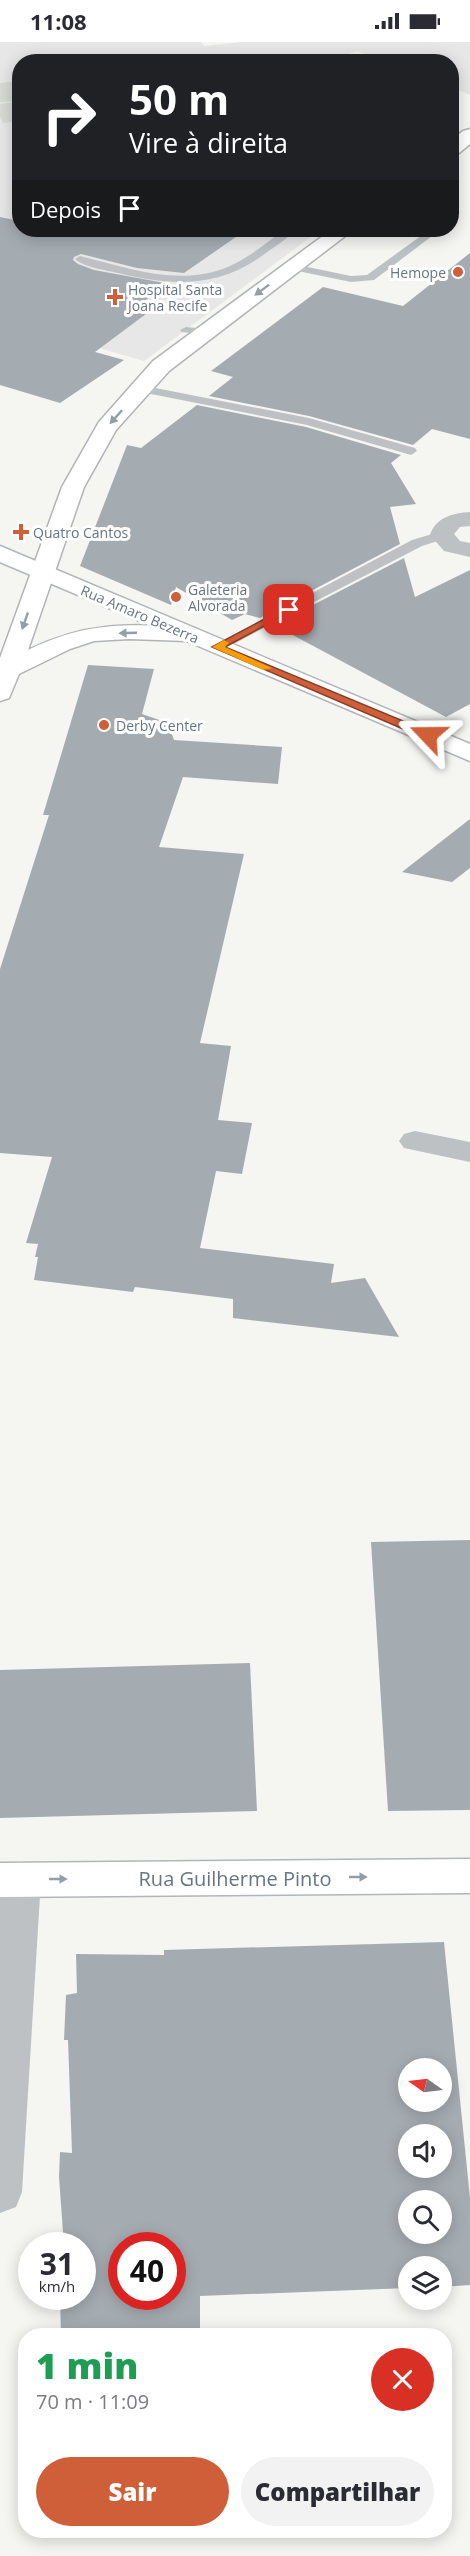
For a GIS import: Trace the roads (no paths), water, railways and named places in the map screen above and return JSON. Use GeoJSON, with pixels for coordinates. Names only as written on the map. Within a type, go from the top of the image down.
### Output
{"type":"FeatureCollection","features":[{"type":"Feature","properties":{"kind":"main road"},"geometry":{"type":"LineString","coordinates":[[0,693],[73,487],[107,427],[161,366],[196,331],[333,237]]}},
{"type":"Feature","properties":{"kind":"main road","name":"Rua Amaro Bezerra"},"geometry":{"type":"LineString","coordinates":[[0,553],[470,753]]}},
{"type":"Feature","properties":{"kind":"main road"},"geometry":{"type":"LineString","coordinates":[[9,669],[55,647],[93,634],[141,632],[187,634]]}},
{"type":"Feature","properties":{"kind":"main road","name":"Rua Guilherme Pinto"},"geometry":{"type":"LineString","coordinates":[[10,1879],[470,1876]]}},
{"type":"Feature","properties":{"kind":"street"},"geometry":{"type":"LineString","coordinates":[[470,519],[450,523],[444,527],[442,535],[452,546],[470,550]]}},
{"type":"Feature","properties":{"kind":"street"},"geometry":{"type":"LineString","coordinates":[[415,1141],[470,1152]]}},
{"type":"Feature","properties":{"kind":"street"},"geometry":{"type":"LineString","coordinates":[[0,2192],[10,1879]]}},
{"type":"Feature","properties":{"kind":"lane"},"geometry":{"type":"LineString","coordinates":[[80,259],[148,276],[190,278],[212,275],[240,265],[280,237]]}},
{"type":"Feature","properties":{"kind":"lane"},"geometry":{"type":"LineString","coordinates":[[292,267],[351,279],[370,278],[426,237]]}},
{"type":"Feature","properties":{"kind":"lane"},"geometry":{"type":"LineString","coordinates":[[140,389],[309,422],[411,451]]}},
{"type":"Feature","properties":{"kind":"lane"},"geometry":{"type":"LineString","coordinates":[[217,647],[417,543],[442,535]]}},
{"type":"Feature","properties":{"kind":"place","name":"Hemope"},"geometry":{"type":"Point","coordinates":[458,272]}},
{"type":"Feature","properties":{"kind":"place","name":"Hospital Santa Joana Recife"},"geometry":{"type":"Point","coordinates":[115,297]}},
{"type":"Feature","properties":{"kind":"place","name":"Quatro Cantos"},"geometry":{"type":"Point","coordinates":[21,532]}},
{"type":"Feature","properties":{"kind":"place","name":"Galeteria Alvorada"},"geometry":{"type":"Point","coordinates":[176,597]}},
{"type":"Feature","properties":{"kind":"place","name":"Derby Center"},"geometry":{"type":"Point","coordinates":[104,725]}}]}
